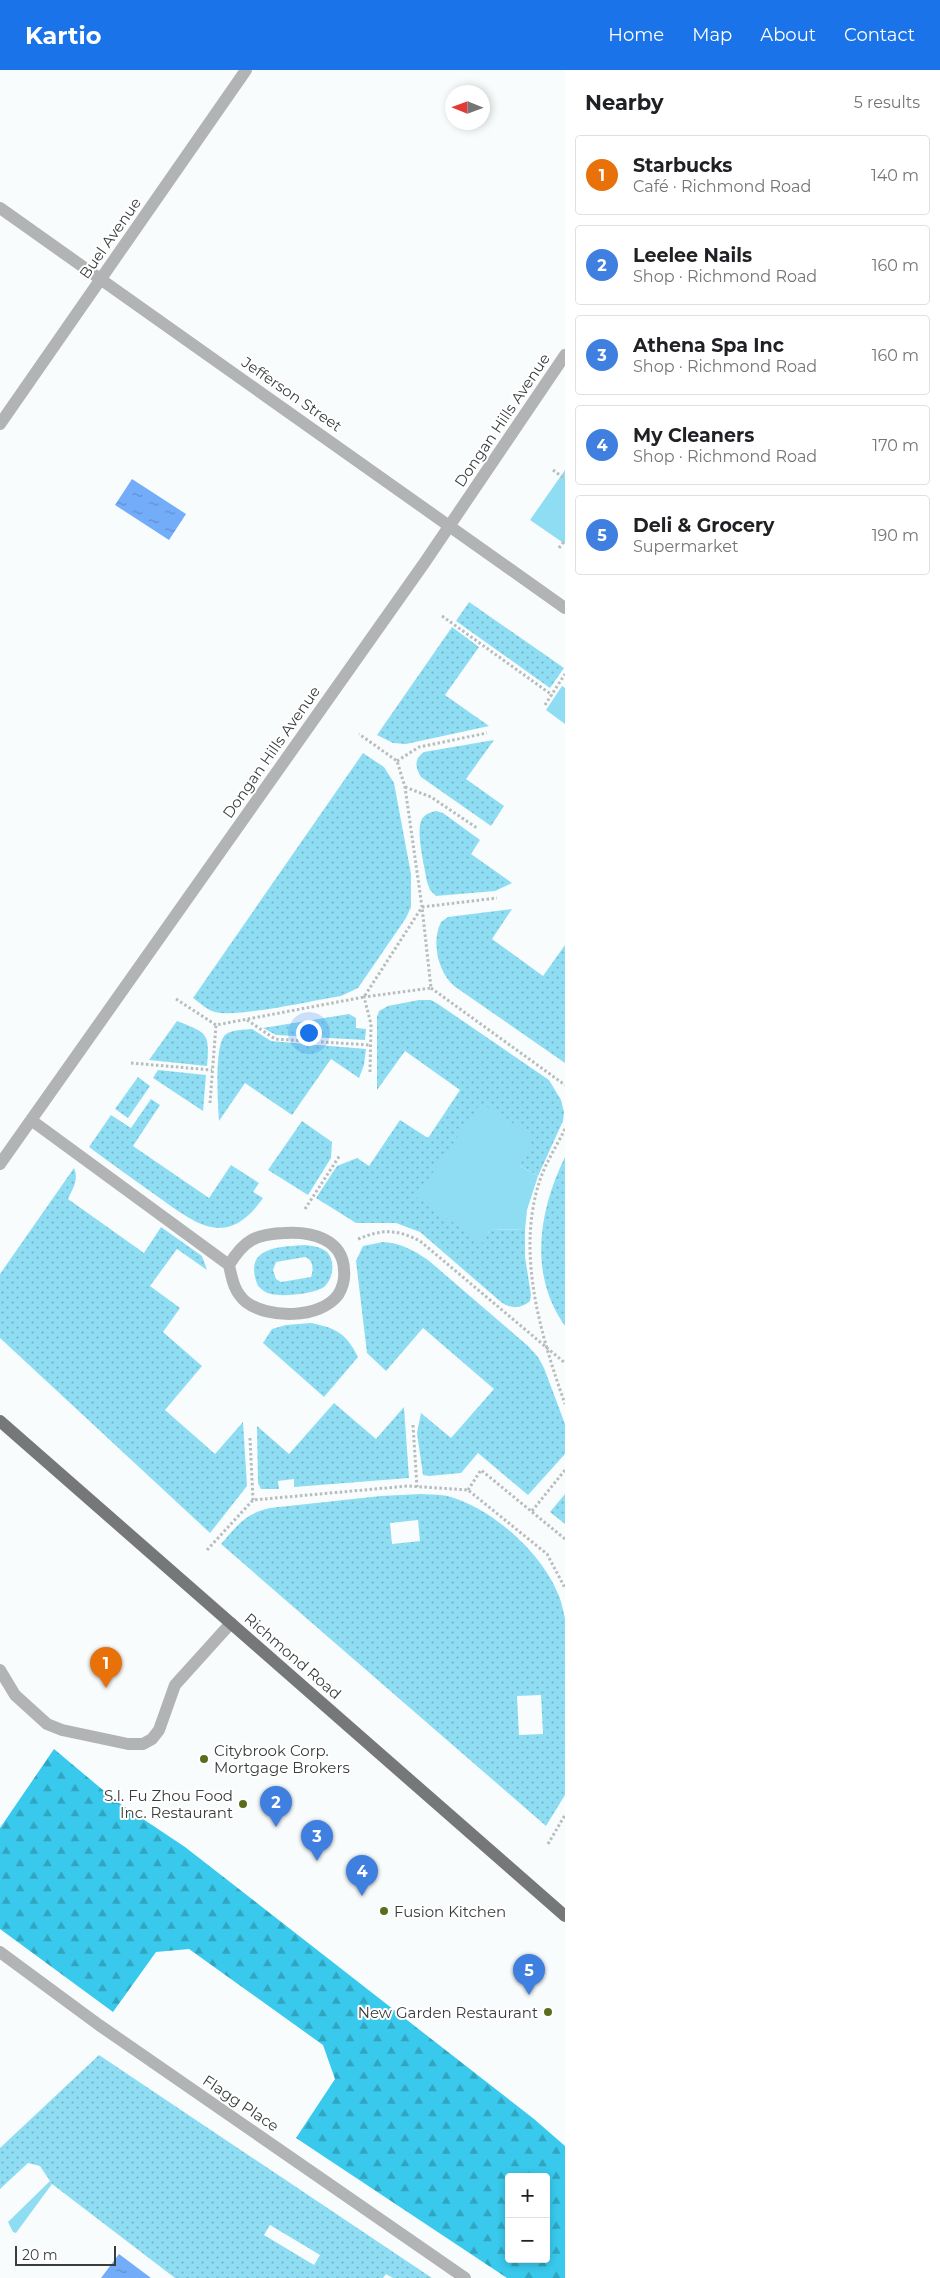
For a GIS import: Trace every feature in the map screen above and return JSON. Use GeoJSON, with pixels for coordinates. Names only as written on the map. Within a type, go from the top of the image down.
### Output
{"type":"FeatureCollection","features":[{"type":"Feature","properties":{"kind":"main road","name":"Richmond Road"},"geometry":{"type":"LineString","coordinates":[[0,1421],[565,1916]]}},
{"type":"Feature","properties":{"kind":"street","name":"Buel Avenue"},"geometry":{"type":"LineString","coordinates":[[0,424],[246,70]]}},
{"type":"Feature","properties":{"kind":"street","name":"Jefferson Street"},"geometry":{"type":"LineString","coordinates":[[0,208],[565,608]]}},
{"type":"Feature","properties":{"kind":"street","name":"Dongan Hills Avenue"},"geometry":{"type":"LineString","coordinates":[[0,1164],[450,525],[565,356]]}},
{"type":"Feature","properties":{"kind":"street"},"geometry":{"type":"LineString","coordinates":[[31,1120],[229,1265],[234,1287],[245,1301],[260,1310],[294,1313],[325,1306],[337,1295],[344,1283],[343,1258],[337,1248],[326,1239],[306,1233],[270,1234],[253,1238],[239,1249],[229,1265]]}},
{"type":"Feature","properties":{"kind":"street"},"geometry":{"type":"LineString","coordinates":[[0,1670],[15,1695],[47,1724],[72,1732],[128,1744],[143,1744],[152,1739],[159,1730],[176,1685],[231,1623]]}},
{"type":"Feature","properties":{"kind":"street","name":"Flagg Place"},"geometry":{"type":"LineString","coordinates":[[0,1952],[98,2025],[465,2278]]}},
{"type":"Feature","properties":{"kind":"path"},"geometry":{"type":"LineString","coordinates":[[553,470],[565,479]]}},
{"type":"Feature","properties":{"kind":"path"},"geometry":{"type":"LineString","coordinates":[[559,548],[565,540]]}},
{"type":"Feature","properties":{"kind":"path"},"geometry":{"type":"LineString","coordinates":[[442,616],[552,695]]}},
{"type":"Feature","properties":{"kind":"path"},"geometry":{"type":"LineString","coordinates":[[545,705],[565,674]]}},
{"type":"Feature","properties":{"kind":"path"},"geometry":{"type":"LineString","coordinates":[[359,734],[397,761],[405,787],[431,988]]}},
{"type":"Feature","properties":{"kind":"path"},"geometry":{"type":"LineString","coordinates":[[397,761],[419,747],[487,734]]}},
{"type":"Feature","properties":{"kind":"path"},"geometry":{"type":"LineString","coordinates":[[405,787],[431,797],[476,828]]}},
{"type":"Feature","properties":{"kind":"path"},"geometry":{"type":"LineString","coordinates":[[422,907],[497,898]]}},
{"type":"Feature","properties":{"kind":"path"},"geometry":{"type":"LineString","coordinates":[[370,1072],[371,1024],[364,997],[422,907]]}},
{"type":"Feature","properties":{"kind":"path"},"geometry":{"type":"LineString","coordinates":[[176,998],[216,1025],[364,997],[431,988],[565,1085]]}},
{"type":"Feature","properties":{"kind":"path"},"geometry":{"type":"LineString","coordinates":[[246,1020],[275,1039],[370,1045]]}},
{"type":"Feature","properties":{"kind":"path"},"geometry":{"type":"LineString","coordinates":[[210,1103],[216,1025]]}},
{"type":"Feature","properties":{"kind":"path"},"geometry":{"type":"LineString","coordinates":[[131,1063],[212,1070]]}},
{"type":"Feature","properties":{"kind":"path"},"geometry":{"type":"LineString","coordinates":[[565,1129],[541,1177],[531,1220],[529,1254],[537,1304],[547,1348],[565,1404]]}},
{"type":"Feature","properties":{"kind":"path"},"geometry":{"type":"LineString","coordinates":[[312,1197],[340,1155]]}},
{"type":"Feature","properties":{"kind":"path"},"geometry":{"type":"LineString","coordinates":[[337,1248],[373,1233],[388,1231],[405,1234],[420,1241],[565,1362]]}},
{"type":"Feature","properties":{"kind":"path"},"geometry":{"type":"LineString","coordinates":[[413,1425],[417,1487]]}},
{"type":"Feature","properties":{"kind":"path"},"geometry":{"type":"LineString","coordinates":[[250,1438],[253,1500]]}},
{"type":"Feature","properties":{"kind":"path"},"geometry":{"type":"LineString","coordinates":[[468,1490],[481,1470],[565,1539]]}},
{"type":"Feature","properties":{"kind":"path"},"geometry":{"type":"LineString","coordinates":[[532,1511],[565,1470]]}},
{"type":"Feature","properties":{"kind":"path"},"geometry":{"type":"LineString","coordinates":[[207,1550],[253,1500],[417,1487],[468,1490],[547,1554],[565,1588]]}},
{"type":"Feature","properties":{"kind":"path"},"geometry":{"type":"LineString","coordinates":[[548,1844],[565,1815]]}},
{"type":"Feature","properties":{"kind":"shaded area"},"geometry":{"type":"Polygon","coordinates":[[[565,470],[565,544],[530,520],[565,470]]]}},
{"type":"Feature","properties":{"kind":"shaded area"},"geometry":{"type":"Polygon","coordinates":[[[469,602],[564,668],[550,688],[456,621],[469,602]]]}},
{"type":"Feature","properties":{"kind":"shaded area"},"geometry":{"type":"Polygon","coordinates":[[[452,627],[479,647],[445,695],[489,726],[406,744],[393,743],[377,735],[452,627]]]}},
{"type":"Feature","properties":{"kind":"shaded area"},"geometry":{"type":"Polygon","coordinates":[[[562,686],[565,688],[565,724],[546,710],[562,686]]]}},
{"type":"Feature","properties":{"kind":"shaded area"},"geometry":{"type":"Polygon","coordinates":[[[494,740],[466,779],[504,806],[491,826],[421,777],[416,763],[418,757],[424,752],[494,740]]]}},
{"type":"Feature","properties":{"kind":"shaded area"},"geometry":{"type":"Polygon","coordinates":[[[363,753],[384,767],[394,783],[411,874],[411,907],[406,918],[358,988],[341,996],[240,1013],[215,1012],[206,1008],[193,998],[363,753]]]}},
{"type":"Feature","properties":{"kind":"shaded area"},"geometry":{"type":"Polygon","coordinates":[[[436,811],[443,813],[480,840],[471,854],[512,883],[495,891],[436,896],[430,890],[427,882],[421,849],[420,824],[423,817],[436,811]]]}},
{"type":"Feature","properties":{"kind":"shaded area"},"geometry":{"type":"Polygon","coordinates":[[[512,909],[492,939],[543,976],[565,945],[565,1063],[454,986],[448,980],[440,965],[436,947],[441,922],[448,917],[512,909]]]}},
{"type":"Feature","properties":{"kind":"shaded area"},"geometry":{"type":"Polygon","coordinates":[[[419,1000],[431,1000],[438,1004],[549,1080],[561,1100],[564,1112],[563,1121],[538,1176],[520,1166],[483,1243],[490,1229],[525,1230],[525,1257],[531,1295],[530,1301],[523,1306],[512,1307],[501,1302],[420,1232],[396,1223],[356,1223],[316,1198],[337,1166],[357,1158],[369,1166],[400,1120],[428,1138],[460,1090],[405,1051],[377,1090],[377,1017],[379,1011],[388,1006],[419,1000]]]}},
{"type":"Feature","properties":{"kind":"shaded area"},"geometry":{"type":"Polygon","coordinates":[[[349,1014],[356,1018],[356,1028],[366,1029],[365,1040],[276,1035],[263,1028],[349,1014]]]}},
{"type":"Feature","properties":{"kind":"shaded area"},"geometry":{"type":"Polygon","coordinates":[[[177,1021],[195,1028],[204,1035],[208,1046],[207,1066],[149,1060],[177,1021]]]}},
{"type":"Feature","properties":{"kind":"shaded area"},"geometry":{"type":"Polygon","coordinates":[[[252,1029],[271,1041],[366,1049],[364,1065],[359,1078],[331,1059],[292,1115],[245,1083],[219,1121],[218,1063],[222,1041],[225,1035],[231,1032],[252,1029]]]}},
{"type":"Feature","properties":{"kind":"shaded area"},"geometry":{"type":"Polygon","coordinates":[[[158,1070],[206,1075],[203,1111],[153,1078],[158,1070]]]}},
{"type":"Feature","properties":{"kind":"shaded area"},"geometry":{"type":"Polygon","coordinates":[[[138,1077],[150,1086],[128,1118],[115,1109],[138,1077]]]}},
{"type":"Feature","properties":{"kind":"shaded area"},"geometry":{"type":"Polygon","coordinates":[[[151,1099],[160,1105],[133,1146],[209,1198],[231,1165],[259,1183],[253,1192],[263,1198],[249,1214],[236,1224],[223,1228],[210,1227],[197,1222],[169,1205],[89,1147],[111,1115],[131,1128],[151,1099]]]}},
{"type":"Feature","properties":{"kind":"shaded area"},"geometry":{"type":"Polygon","coordinates":[[[481,1103],[534,1137],[520,1166],[538,1176],[527,1210],[525,1230],[490,1229],[483,1243],[416,1197],[481,1103]]]}},
{"type":"Feature","properties":{"kind":"shaded area"},"geometry":{"type":"Polygon","coordinates":[[[302,1121],[332,1142],[331,1158],[308,1195],[268,1170],[302,1121]]]}},
{"type":"Feature","properties":{"kind":"shaded area"},"geometry":{"type":"Polygon","coordinates":[[[565,1157],[565,1326],[553,1306],[546,1285],[542,1264],[541,1242],[549,1198],[565,1157]]]}},
{"type":"Feature","properties":{"kind":"shaded area"},"geometry":{"type":"Polygon","coordinates":[[[74,1168],[76,1180],[68,1199],[144,1253],[161,1227],[202,1256],[207,1270],[177,1249],[150,1286],[180,1308],[163,1332],[202,1366],[165,1410],[215,1454],[243,1422],[247,1486],[210,1533],[0,1338],[0,1274],[74,1168]]]}},
{"type":"Feature","properties":{"kind":"shaded area"},"geometry":{"type":"Polygon","coordinates":[[[383,1242],[407,1248],[428,1260],[528,1346],[538,1357],[565,1424],[565,1454],[528,1495],[478,1453],[461,1473],[423,1475],[417,1433],[421,1413],[451,1438],[494,1389],[423,1328],[386,1371],[367,1353],[356,1261],[363,1246],[383,1242]]]}},
{"type":"Feature","properties":{"kind":"shaded area"},"geometry":{"type":"Polygon","coordinates":[[[305,1245],[322,1249],[330,1256],[332,1270],[330,1280],[324,1287],[298,1294],[276,1295],[269,1294],[258,1286],[254,1273],[255,1263],[259,1256],[274,1249],[305,1245]],[[308,1258],[276,1262],[273,1270],[276,1279],[281,1282],[311,1277],[312,1265],[308,1258]]]}},
{"type":"Feature","properties":{"kind":"shaded area"},"geometry":{"type":"Polygon","coordinates":[[[311,1323],[327,1327],[339,1333],[349,1342],[358,1357],[324,1397],[263,1343],[272,1329],[286,1325],[311,1323]]]}},
{"type":"Feature","properties":{"kind":"shaded area"},"geometry":{"type":"Polygon","coordinates":[[[334,1403],[376,1439],[404,1407],[409,1478],[294,1487],[294,1479],[278,1481],[279,1489],[261,1489],[258,1483],[257,1426],[289,1454],[334,1403]]]}},
{"type":"Feature","properties":{"kind":"shaded area"},"geometry":{"type":"Polygon","coordinates":[[[565,1494],[565,1524],[550,1512],[565,1494]]]}},
{"type":"Feature","properties":{"kind":"shaded area"},"geometry":{"type":"Polygon","coordinates":[[[440,1495],[467,1503],[500,1523],[515,1536],[529,1550],[552,1580],[565,1618],[565,1795],[546,1826],[221,1544],[242,1521],[261,1510],[381,1496],[440,1495]],[[418,1520],[390,1523],[392,1544],[420,1541],[418,1520]],[[541,1695],[517,1696],[519,1735],[543,1734],[541,1695]]]}},
{"type":"Feature","properties":{"kind":"shaded area"},"geometry":{"type":"Polygon","coordinates":[[[99,2055],[432,2278],[393,2278],[386,2274],[383,2278],[175,2278],[52,2184],[40,2166],[28,2163],[0,2189],[0,2148],[99,2055]],[[270,2225],[264,2235],[314,2265],[320,2255],[270,2225]]]}},
{"type":"Feature","properties":{"kind":"shaded area"},"geometry":{"type":"Polygon","coordinates":[[[50,2181],[52,2184],[16,2233],[13,2232],[8,2222],[50,2181]]]}},
{"type":"Feature","properties":{"kind":"green space"},"geometry":{"type":"Polygon","coordinates":[[[54,1749],[116,1801],[185,1847],[534,2119],[565,2146],[565,2278],[507,2278],[296,2138],[335,2079],[323,2045],[189,1949],[156,1952],[113,2012],[0,1929],[0,1828],[54,1749]]]}},
{"type":"Feature","properties":{"kind":"water"},"geometry":{"type":"Polygon","coordinates":[[[132,479],[186,514],[169,540],[115,505],[132,479]]]}},
{"type":"Feature","properties":{"kind":"water"},"geometry":{"type":"Polygon","coordinates":[[[119,2254],[151,2278],[101,2278],[119,2254]]]}},
{"type":"Feature","properties":{"kind":"place","name":"Starbucks"},"geometry":{"type":"Point","coordinates":[106,1688]}},
{"type":"Feature","properties":{"kind":"place","name":"Citybrook Corp. Mortgage Brokers"},"geometry":{"type":"Point","coordinates":[204,1759]}},
{"type":"Feature","properties":{"kind":"place","name":"S.I. Fu Zhou Food Inc. Restaurant"},"geometry":{"type":"Point","coordinates":[243,1804]}},
{"type":"Feature","properties":{"kind":"place","name":"Leelee Nails"},"geometry":{"type":"Point","coordinates":[276,1827]}},
{"type":"Feature","properties":{"kind":"place","name":"Athena Spa Inc"},"geometry":{"type":"Point","coordinates":[317,1861]}},
{"type":"Feature","properties":{"kind":"place","name":"My Cleaners"},"geometry":{"type":"Point","coordinates":[362,1896]}},
{"type":"Feature","properties":{"kind":"place","name":"Fusion Kitchen"},"geometry":{"type":"Point","coordinates":[384,1911]}},
{"type":"Feature","properties":{"kind":"place","name":"Deli & Grocery"},"geometry":{"type":"Point","coordinates":[529,1995]}},
{"type":"Feature","properties":{"kind":"place","name":"New Garden Restaurant"},"geometry":{"type":"Point","coordinates":[548,2012]}}]}
